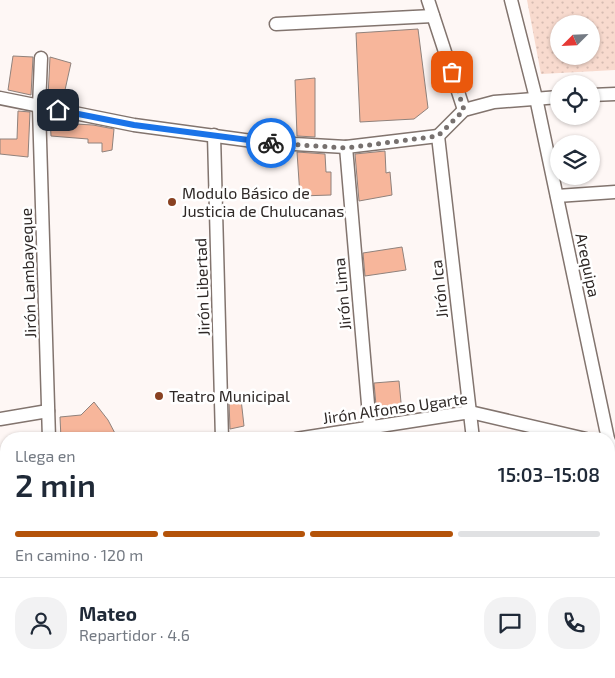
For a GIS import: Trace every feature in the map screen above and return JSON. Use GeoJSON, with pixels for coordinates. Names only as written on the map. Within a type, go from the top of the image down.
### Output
{"type":"FeatureCollection","features":[{"type":"Feature","properties":{"kind":"street"},"geometry":{"type":"LineString","coordinates":[[428,0],[464,110]]}},
{"type":"Feature","properties":{"kind":"street","name":"Arequipa"},"geometry":{"type":"LineString","coordinates":[[511,0],[536,98],[608,432]]}},
{"type":"Feature","properties":{"kind":"street"},"geometry":{"type":"LineString","coordinates":[[276,24],[433,16]]}},
{"type":"Feature","properties":{"kind":"street","name":"Jirón Lambayeque"},"geometry":{"type":"LineString","coordinates":[[41,58],[39,107],[49,432]]}},
{"type":"Feature","properties":{"kind":"street"},"geometry":{"type":"LineString","coordinates":[[600,95],[615,94]]}},
{"type":"Feature","properties":{"kind":"street"},"geometry":{"type":"LineString","coordinates":[[0,98],[134,125],[260,142],[346,148],[438,136],[464,110],[494,102],[550,97]]}},
{"type":"Feature","properties":{"kind":"street","name":"Jirón Libertad"},"geometry":{"type":"LineString","coordinates":[[214,135],[222,432]]}},
{"type":"Feature","properties":{"kind":"street","name":"Jirón Ica"},"geometry":{"type":"LineString","coordinates":[[438,136],[472,432]]}},
{"type":"Feature","properties":{"kind":"street","name":"Jirón Lima"},"geometry":{"type":"LineString","coordinates":[[346,148],[370,432]]}},
{"type":"Feature","properties":{"kind":"street"},"geometry":{"type":"LineString","coordinates":[[557,196],[615,192]]}},
{"type":"Feature","properties":{"kind":"street"},"geometry":{"type":"LineString","coordinates":[[0,419],[48,411]]}},
{"type":"Feature","properties":{"kind":"street","name":"Jirón Alfonso Ugarte"},"geometry":{"type":"LineString","coordinates":[[375,432],[470,412],[556,432]]}},
{"type":"Feature","properties":{"kind":"shaded area"},"geometry":{"type":"Polygon","coordinates":[[[527,0],[615,0],[615,70],[541,74],[527,0]]]}},
{"type":"Feature","properties":{"kind":"building"},"geometry":{"type":"Polygon","coordinates":[[[418,29],[428,108],[414,119],[360,122],[356,33],[418,29]]]}},
{"type":"Feature","properties":{"kind":"building"},"geometry":{"type":"Polygon","coordinates":[[[13,56],[33,57],[31,95],[8,90],[13,56]]]}},
{"type":"Feature","properties":{"kind":"building"},"geometry":{"type":"Polygon","coordinates":[[[50,57],[71,63],[63,99],[48,97],[50,57]]]}},
{"type":"Feature","properties":{"kind":"building"},"geometry":{"type":"Polygon","coordinates":[[[315,78],[315,137],[297,136],[295,80],[315,78]]]}},
{"type":"Feature","properties":{"kind":"building"},"geometry":{"type":"Polygon","coordinates":[[[18,111],[30,112],[28,157],[0,154],[0,139],[17,139],[18,111]]]}},
{"type":"Feature","properties":{"kind":"building"},"geometry":{"type":"Polygon","coordinates":[[[50,118],[75,122],[75,124],[114,129],[112,150],[102,152],[102,143],[88,143],[88,139],[51,136],[50,118]]]}},
{"type":"Feature","properties":{"kind":"building"},"geometry":{"type":"Polygon","coordinates":[[[385,151],[386,173],[390,172],[392,195],[359,201],[355,154],[385,151]]]}},
{"type":"Feature","properties":{"kind":"building"},"geometry":{"type":"Polygon","coordinates":[[[297,152],[325,154],[326,172],[331,172],[331,195],[300,196],[297,152]]]}},
{"type":"Feature","properties":{"kind":"building"},"geometry":{"type":"Polygon","coordinates":[[[402,247],[406,270],[365,276],[363,253],[402,247]]]}},
{"type":"Feature","properties":{"kind":"building"},"geometry":{"type":"Polygon","coordinates":[[[399,381],[402,413],[383,413],[376,405],[374,383],[399,381]]]}},
{"type":"Feature","properties":{"kind":"building"},"geometry":{"type":"Polygon","coordinates":[[[241,399],[244,426],[230,429],[229,401],[241,399]]]}},
{"type":"Feature","properties":{"kind":"building"},"geometry":{"type":"Polygon","coordinates":[[[94,402],[114,432],[61,432],[60,417],[81,415],[94,402]]]}},
{"type":"Feature","properties":{"kind":"way so far"},"geometry":{"type":"LineString","coordinates":[[271,143],[346,148],[438,136],[464,110],[452,72]]}},
{"type":"Feature","properties":{"kind":"place","name":"Modulo Básico de Justicia de Chulucanas"},"geometry":{"type":"Point","coordinates":[172,202]}},
{"type":"Feature","properties":{"kind":"place","name":"Teatro Municipal"},"geometry":{"type":"Point","coordinates":[159,396]}},
{"type":"Feature","properties":{"kind":"route"},"geometry":{"type":"LineString","coordinates":[[58,110],[134,125],[271,143]]}}]}
